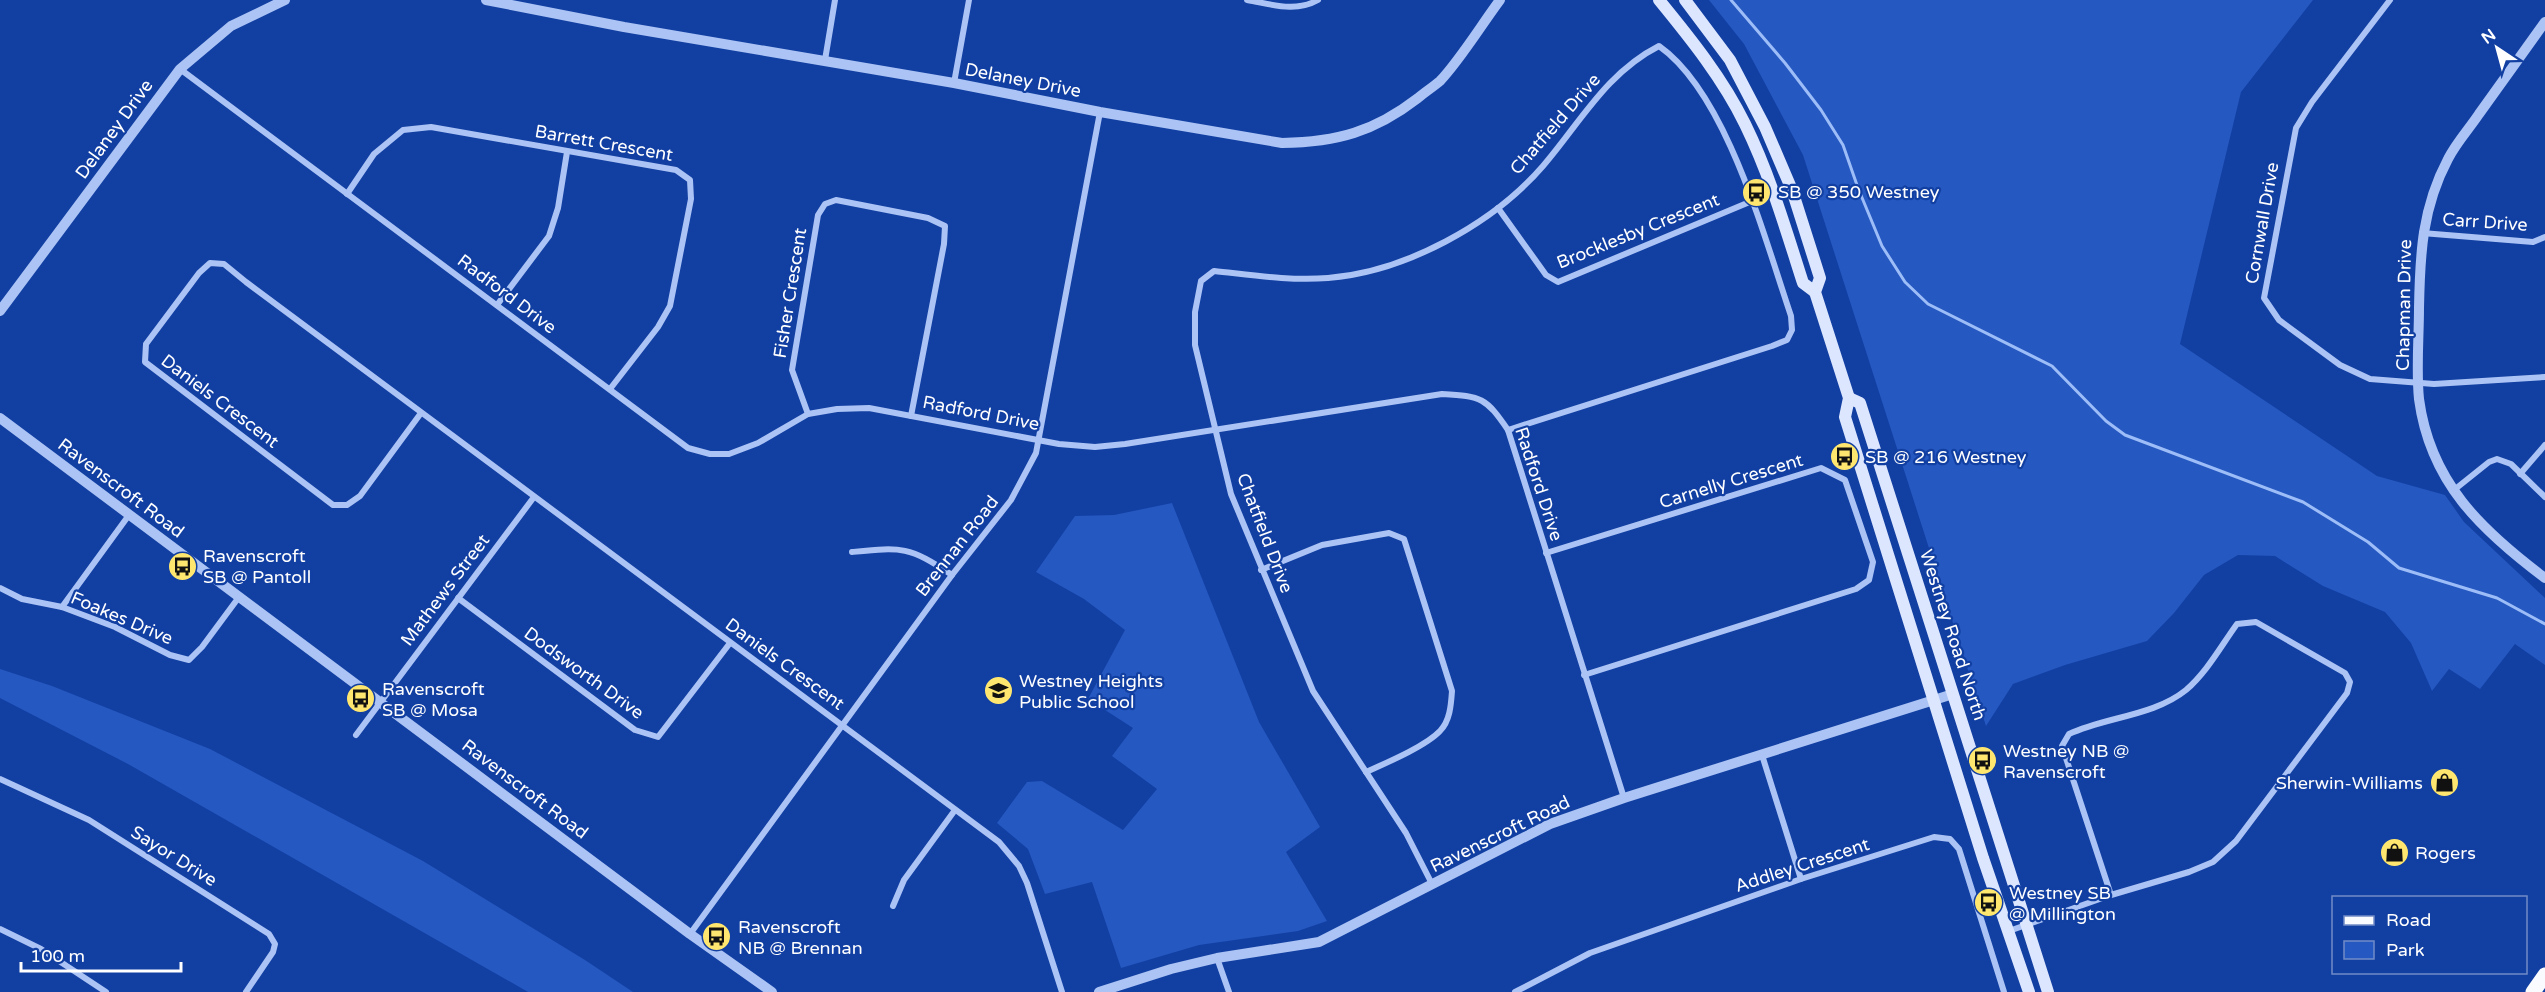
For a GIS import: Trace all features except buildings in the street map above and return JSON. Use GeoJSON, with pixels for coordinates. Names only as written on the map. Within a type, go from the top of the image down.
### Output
{"type":"FeatureCollection","features":[{"type":"Feature","properties":{"kind":"main road","name":"Westney Road North"},"geometry":{"type":"LineString","coordinates":[[1659,0],[1710,66],[1744,123],[1769,179],[1803,284],[1815,292]]}},
{"type":"Feature","properties":{"kind":"main road","name":"Westney Road North"},"geometry":{"type":"LineString","coordinates":[[1685,0],[1730,60],[1765,127],[1792,190],[1820,278],[1815,292],[1849,398],[1845,417],[1983,858],[2029,992]]}},
{"type":"Feature","properties":{"kind":"main road","name":"Westney Road North"},"geometry":{"type":"LineString","coordinates":[[1849,398],[1860,403],[2048,992]]}},
{"type":"Feature","properties":{"kind":"main road"},"geometry":{"type":"LineString","coordinates":[[2533,992],[2545,975]]}},
{"type":"Feature","properties":{"kind":"street","name":"Delaney Drive"},"geometry":{"type":"LineString","coordinates":[[0,311],[180,69],[231,26],[285,0]]}},
{"type":"Feature","properties":{"kind":"street","name":"Delaney Drive"},"geometry":{"type":"LineString","coordinates":[[486,0],[524,4],[1100,112],[1282,143],[1312,142],[1342,137],[1376,126],[1440,81],[1500,0]]}},
{"type":"Feature","properties":{"kind":"street"},"geometry":{"type":"LineString","coordinates":[[825,60],[835,0]]}},
{"type":"Feature","properties":{"kind":"street"},"geometry":{"type":"LineString","coordinates":[[954,83],[969,0]]}},
{"type":"Feature","properties":{"kind":"street"},"geometry":{"type":"LineString","coordinates":[[1247,0],[1291,8],[1318,0]]}},
{"type":"Feature","properties":{"kind":"street","name":"Cornwall Drive"},"geometry":{"type":"LineString","coordinates":[[2390,0],[2312,102],[2296,128],[2264,298],[2279,320],[2340,365],[2370,379],[2434,384],[2545,377]]}},
{"type":"Feature","properties":{"kind":"street","name":"Chapman Drive"},"geometry":{"type":"LineString","coordinates":[[2545,22],[2448,157],[2432,194],[2422,233],[2419,382],[2426,434],[2442,473],[2470,514],[2495,539],[2545,578]]}},
{"type":"Feature","properties":{"kind":"street","name":"Chatfield Drive"},"geometry":{"type":"LineString","coordinates":[[1432,884],[1406,833],[1313,691],[1231,494],[1195,345],[1195,312],[1201,281],[1214,271],[1275,278],[1329,278],[1397,263],[1439,245],[1498,208],[1542,167],[1603,88],[1642,55],[1659,46],[1674,57],[1717,115],[1752,201],[1791,316],[1792,330],[1787,340],[1508,430]]}},
{"type":"Feature","properties":{"kind":"street","name":"Radford Drive"},"geometry":{"type":"LineString","coordinates":[[180,69],[688,448],[710,454],[729,454],[758,443],[808,414],[837,409],[870,408],[1059,444],[1095,447],[1442,394],[1472,396],[1491,405],[1508,430],[1624,798]]}},
{"type":"Feature","properties":{"kind":"street","name":"Brennan Road"},"geometry":{"type":"LineString","coordinates":[[690,934],[952,575],[1011,500],[1036,453],[1100,112]]}},
{"type":"Feature","properties":{"kind":"street","name":"Barrett Crescent"},"geometry":{"type":"LineString","coordinates":[[347,194],[375,154],[403,130],[431,127],[675,170],[690,180],[691,199],[670,306],[658,327],[610,389]]}},
{"type":"Feature","properties":{"kind":"street"},"geometry":{"type":"LineString","coordinates":[[497,305],[549,236],[558,208],[567,152]]}},
{"type":"Feature","properties":{"kind":"street","name":"Fisher Crescent"},"geometry":{"type":"LineString","coordinates":[[808,414],[792,370],[818,215],[825,204],[836,200],[928,218],[945,226],[944,244],[911,416]]}},
{"type":"Feature","properties":{"kind":"street","name":"Brocklesby Crescent"},"geometry":{"type":"LineString","coordinates":[[1498,208],[1546,275],[1558,282],[1752,201]]}},
{"type":"Feature","properties":{"kind":"street","name":"Carr Drive"},"geometry":{"type":"LineString","coordinates":[[2422,233],[2533,242],[2545,237]]}},
{"type":"Feature","properties":{"kind":"street","name":"Daniels Crescent"},"geometry":{"type":"LineString","coordinates":[[421,413],[360,496],[347,505],[333,505],[145,362],[146,344],[199,273],[210,263],[224,264],[999,842],[1019,866],[1027,883],[1062,992]]}},
{"type":"Feature","properties":{"kind":"street","name":"Ravenscroft Road"},"geometry":{"type":"LineString","coordinates":[[0,418],[240,595],[690,934],[772,992]]}},
{"type":"Feature","properties":{"kind":"street"},"geometry":{"type":"LineString","coordinates":[[2520,474],[2545,445]]}},
{"type":"Feature","properties":{"kind":"street"},"geometry":{"type":"LineString","coordinates":[[2454,490],[2488,462],[2497,459],[2511,464],[2545,497]]}},
{"type":"Feature","properties":{"kind":"street","name":"Carnelly Crescent"},"geometry":{"type":"LineString","coordinates":[[1546,554],[1821,468],[1845,480],[1873,562],[1869,580],[1856,589],[1584,675]]}},
{"type":"Feature","properties":{"kind":"street","name":"Mathews Street"},"geometry":{"type":"LineString","coordinates":[[356,735],[534,497]]}},
{"type":"Feature","properties":{"kind":"street"},"geometry":{"type":"LineString","coordinates":[[62,607],[129,515]]}},
{"type":"Feature","properties":{"kind":"street"},"geometry":{"type":"LineString","coordinates":[[1261,570],[1322,545],[1389,533],[1404,539],[1452,691],[1450,712],[1441,731],[1366,772]]}},
{"type":"Feature","properties":{"kind":"street"},"geometry":{"type":"LineString","coordinates":[[852,552],[902,548],[930,559],[952,575]]}},
{"type":"Feature","properties":{"kind":"street","name":"Foakes Drive"},"geometry":{"type":"LineString","coordinates":[[0,588],[22,599],[62,607],[115,627],[170,655],[189,660],[202,648],[240,595]]}},
{"type":"Feature","properties":{"kind":"street","name":"Dodsworth Drive"},"geometry":{"type":"LineString","coordinates":[[458,598],[635,730],[651,736],[658,737],[730,643]]}},
{"type":"Feature","properties":{"kind":"street"},"geometry":{"type":"LineString","coordinates":[[2009,931],[2213,862],[2236,841],[2347,693],[2350,682],[2345,673],[2256,622],[2237,624],[2204,671],[2185,691],[2162,704],[2069,734],[2062,746],[2111,895]]}},
{"type":"Feature","properties":{"kind":"street","name":"Ravenscroft Road"},"geometry":{"type":"LineString","coordinates":[[1099,992],[1171,969],[1217,958],[1319,942],[1550,824],[1624,798],[1953,694]]}},
{"type":"Feature","properties":{"kind":"street"},"geometry":{"type":"LineString","coordinates":[[1762,755],[1801,879]]}},
{"type":"Feature","properties":{"kind":"street","name":"Sayor Drive"},"geometry":{"type":"LineString","coordinates":[[0,779],[89,820],[269,934],[275,944],[273,952],[246,992]]}},
{"type":"Feature","properties":{"kind":"street"},"geometry":{"type":"LineString","coordinates":[[893,906],[903,880],[955,810]]}},
{"type":"Feature","properties":{"kind":"street","name":"Addley Crescent"},"geometry":{"type":"LineString","coordinates":[[1515,992],[1590,953],[1801,879],[1934,837],[1950,839],[1959,849],[2004,992]]}},
{"type":"Feature","properties":{"kind":"street"},"geometry":{"type":"LineString","coordinates":[[0,929],[41,950],[106,992]]}},
{"type":"Feature","properties":{"kind":"street"},"geometry":{"type":"LineString","coordinates":[[1217,958],[1228,992]]}},
{"type":"Feature","properties":{"kind":"green space"},"geometry":{"type":"Polygon","coordinates":[[[1709,0],[2313,0],[2241,92],[2180,344],[2377,476],[2445,495],[2464,522],[2545,598],[2545,665],[2515,644],[2480,689],[2449,669],[2432,691],[2411,643],[2385,612],[2323,586],[2275,556],[2238,555],[2204,575],[2174,613],[2147,641],[2065,665],[2013,684],[1986,726],[1803,155],[1744,44],[1709,0]]]}},
{"type":"Feature","properties":{"kind":"green space"},"geometry":{"type":"Polygon","coordinates":[[[1172,503],[1259,722],[1320,827],[1286,852],[1327,921],[1298,931],[1199,945],[1121,968],[1092,882],[1045,894],[1028,849],[997,823],[1027,782],[1042,781],[1123,830],[1157,789],[1112,756],[1133,728],[1088,699],[1125,630],[1084,599],[1036,572],[1075,516],[1114,515],[1172,503]]]}},
{"type":"Feature","properties":{"kind":"green space"},"geometry":{"type":"Polygon","coordinates":[[[0,669],[52,686],[210,749],[423,861],[633,992],[528,992],[128,764],[0,698],[0,669]]]}},
{"type":"Feature","properties":{"kind":"waterway"},"geometry":{"type":"LineString","coordinates":[[1731,0],[1785,63],[1821,110],[1843,145],[1882,246],[1905,282],[1928,304],[2052,366],[2106,421],[2125,435],[2303,502],[2368,542],[2399,568],[2497,598],[2545,624]]}},
{"type":"Feature","properties":{"kind":"place","name":"SB @ 350 Westney"},"geometry":{"type":"Point","coordinates":[1757,192]}},
{"type":"Feature","properties":{"kind":"place","name":"SB @ 216 Westney"},"geometry":{"type":"Point","coordinates":[1844,457]}},
{"type":"Feature","properties":{"kind":"place","name":"Ravenscroft SB @ Pantoll"},"geometry":{"type":"Point","coordinates":[182,566]}},
{"type":"Feature","properties":{"kind":"place","name":"Westney Heights Public School"},"geometry":{"type":"Point","coordinates":[998,691]}},
{"type":"Feature","properties":{"kind":"place","name":"Ravenscroft SB @ Mosa"},"geometry":{"type":"Point","coordinates":[361,699]}},
{"type":"Feature","properties":{"kind":"place","name":"Westney NB @ Ravenscroft"},"geometry":{"type":"Point","coordinates":[1982,761]}},
{"type":"Feature","properties":{"kind":"place","name":"Sherwin-Williams"},"geometry":{"type":"Point","coordinates":[2444,783]}},
{"type":"Feature","properties":{"kind":"place","name":"Rogers"},"geometry":{"type":"Point","coordinates":[2394,853]}},
{"type":"Feature","properties":{"kind":"place","name":"Westney SB @ Millington"},"geometry":{"type":"Point","coordinates":[1988,903]}},
{"type":"Feature","properties":{"kind":"place","name":"Ravenscroft NB @ Brennan"},"geometry":{"type":"Point","coordinates":[717,937]}}]}
